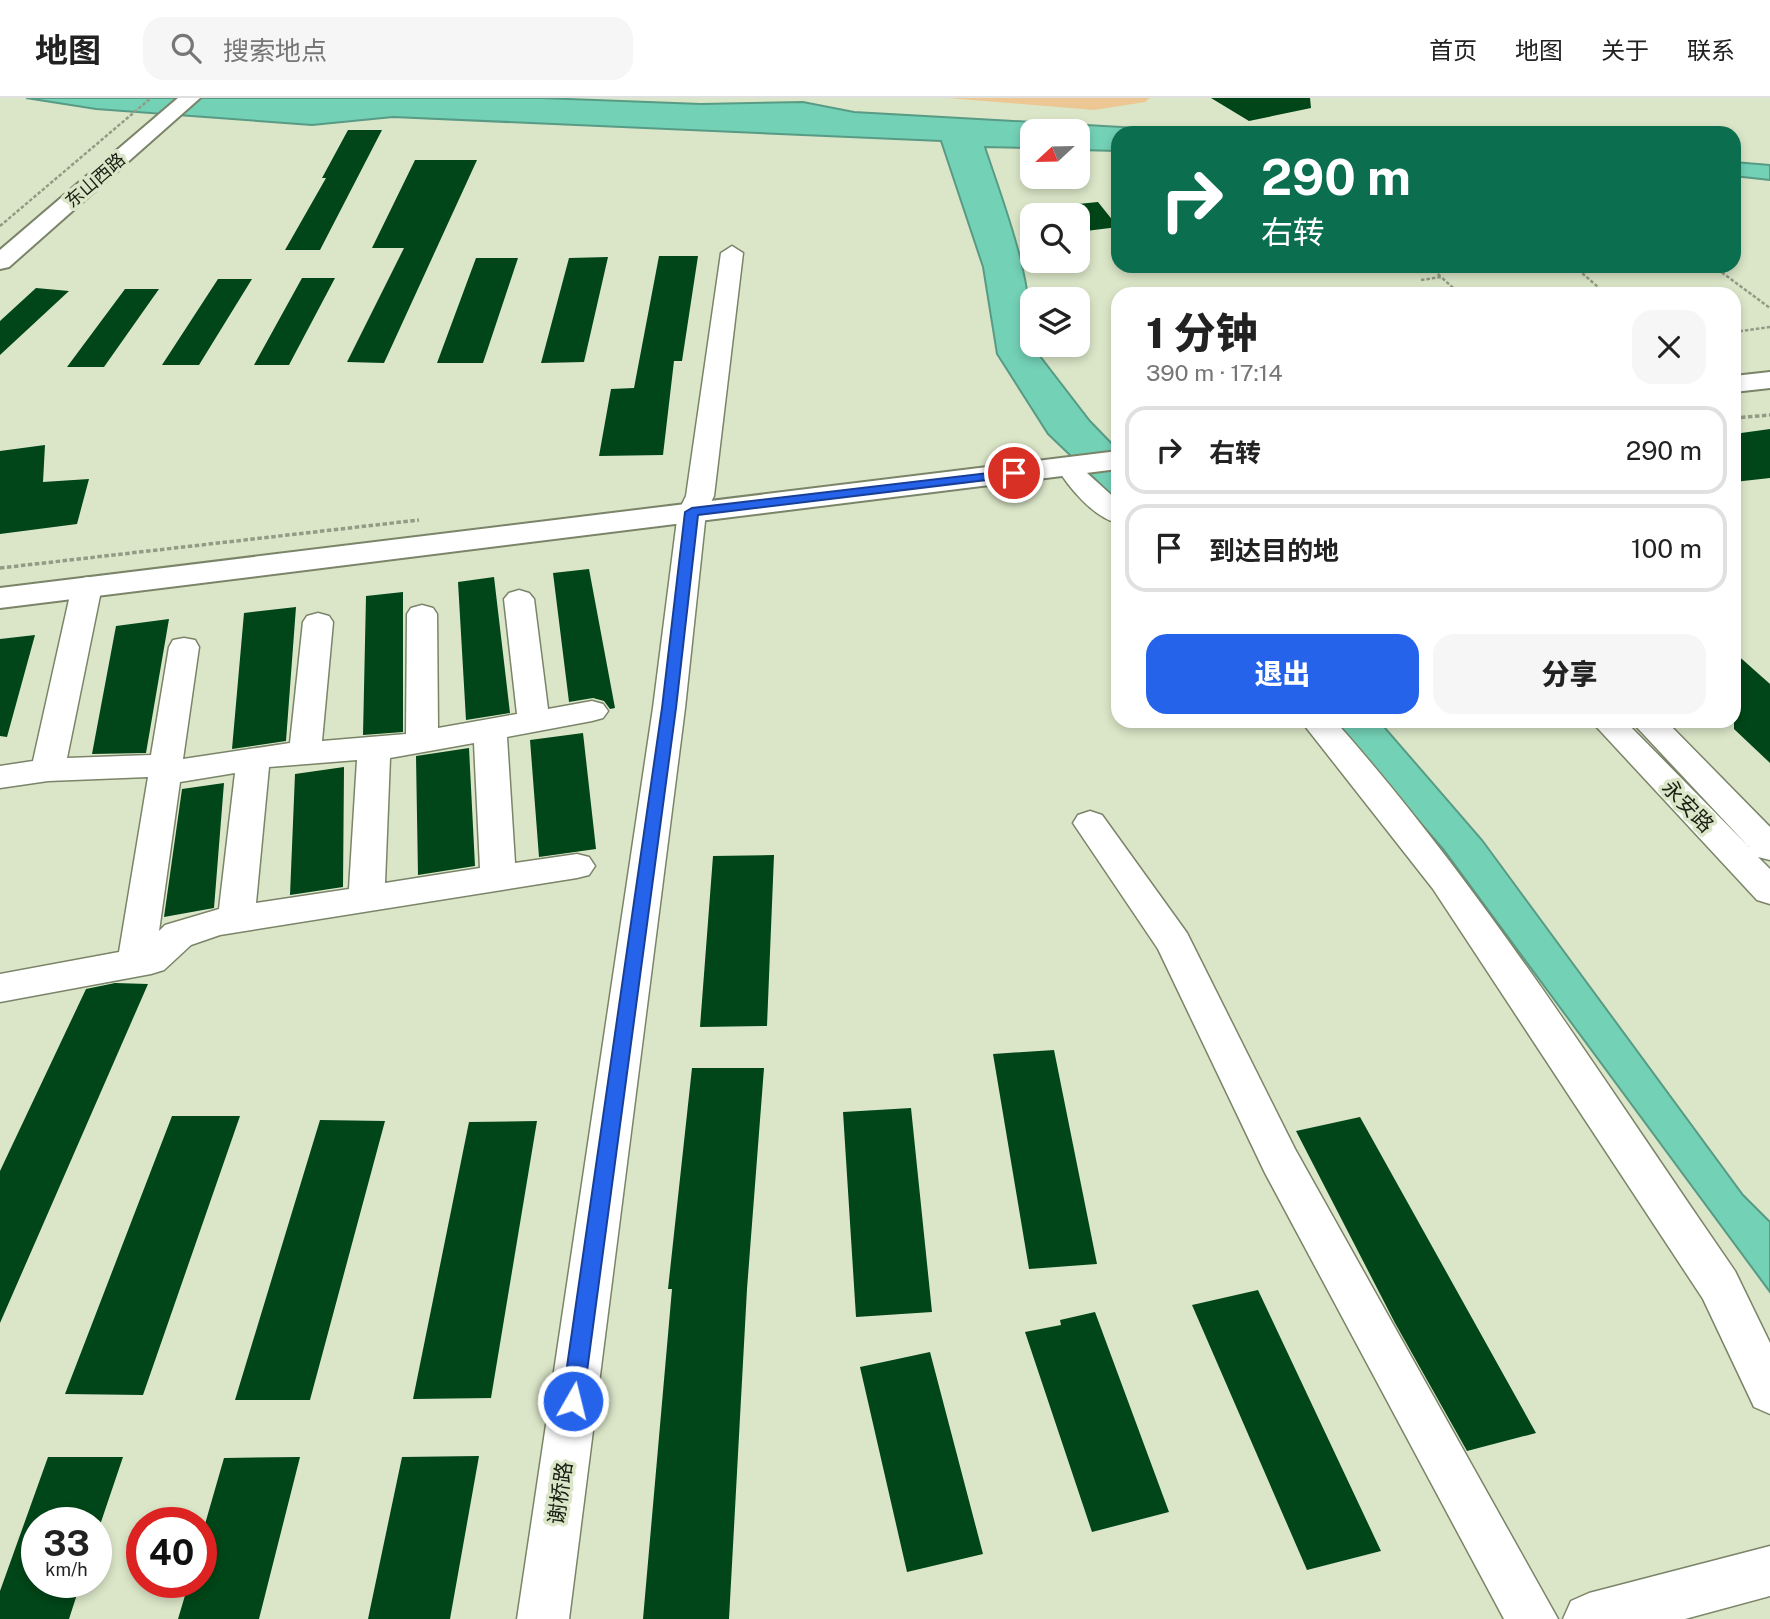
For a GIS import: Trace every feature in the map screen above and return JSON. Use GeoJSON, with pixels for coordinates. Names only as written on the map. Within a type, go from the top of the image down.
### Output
{"type":"FeatureCollection","features":[{"type":"Feature","properties":{"kind":"main road","name":"东山西路"},"geometry":{"type":"LineString","coordinates":[[0,238],[152,109],[190,98]]}},
{"type":"Feature","properties":{"kind":"main road","name":"东山西路"},"geometry":{"type":"LineString","coordinates":[[0,262],[152,109]]}},
{"type":"Feature","properties":{"kind":"main road"},"geometry":{"type":"LineString","coordinates":[[1741,369],[1770,366]]}},
{"type":"Feature","properties":{"kind":"main road"},"geometry":{"type":"LineString","coordinates":[[1741,383],[1770,380]]}},
{"type":"Feature","properties":{"kind":"main road"},"geometry":{"type":"LineString","coordinates":[[0,598],[696,504],[1064,459],[1111,448]]}},
{"type":"Feature","properties":{"kind":"main road"},"geometry":{"type":"LineString","coordinates":[[1064,459],[1111,460]]}},
{"type":"Feature","properties":{"kind":"main road"},"geometry":{"type":"LineString","coordinates":[[0,579],[696,504]]}},
{"type":"Feature","properties":{"kind":"street","name":"谢桥路"},"geometry":{"type":"LineString","coordinates":[[543,1619],[732,253]]}},
{"type":"Feature","properties":{"kind":"street"},"geometry":{"type":"LineString","coordinates":[[1064,459],[1076,478],[1111,509]]}},
{"type":"Feature","properties":{"kind":"street"},"geometry":{"type":"LineString","coordinates":[[48,770],[87,586]]}},
{"type":"Feature","properties":{"kind":"street"},"geometry":{"type":"LineString","coordinates":[[519,599],[534,720]]}},
{"type":"Feature","properties":{"kind":"street"},"geometry":{"type":"LineString","coordinates":[[422,614],[422,742]]}},
{"type":"Feature","properties":{"kind":"street"},"geometry":{"type":"LineString","coordinates":[[305,752],[318,622]]}},
{"type":"Feature","properties":{"kind":"street"},"geometry":{"type":"LineString","coordinates":[[136,963],[184,647]]}},
{"type":"Feature","properties":{"kind":"street"},"geometry":{"type":"LineString","coordinates":[[0,778],[48,770],[165,769],[305,752],[374,748],[422,742],[592,711]]}},
{"type":"Feature","properties":{"kind":"street"},"geometry":{"type":"LineString","coordinates":[[1323,728],[1371,783],[1454,892],[1719,1285],[1770,1392]]}},
{"type":"Feature","properties":{"kind":"street","name":"永安路"},"geometry":{"type":"LineString","coordinates":[[1614,728],[1770,891]]}},
{"type":"Feature","properties":{"kind":"street","name":"永安路"},"geometry":{"type":"LineString","coordinates":[[1654,728],[1770,848]]}},
{"type":"Feature","properties":{"kind":"street"},"geometry":{"type":"LineString","coordinates":[[489,730],[498,878]]}},
{"type":"Feature","properties":{"kind":"street"},"geometry":{"type":"LineString","coordinates":[[366,898],[374,748]]}},
{"type":"Feature","properties":{"kind":"street"},"geometry":{"type":"LineString","coordinates":[[236,919],[253,759]]}},
{"type":"Feature","properties":{"kind":"street"},"geometry":{"type":"LineString","coordinates":[[1090,823],[1174,943],[1280,1161],[1532,1619]]}},
{"type":"Feature","properties":{"kind":"street"},"geometry":{"type":"LineString","coordinates":[[0,988],[150,960],[178,935],[236,919],[577,866]]}},
{"type":"Feature","properties":{"kind":"street"},"geometry":{"type":"LineString","coordinates":[[1589,1619],[1770,1571]]}},
{"type":"Feature","properties":{"kind":"path"},"geometry":{"type":"LineString","coordinates":[[0,226],[152,109]]}},
{"type":"Feature","properties":{"kind":"path"},"geometry":{"type":"LineString","coordinates":[[1437,273],[1453,287]]}},
{"type":"Feature","properties":{"kind":"path"},"geometry":{"type":"LineString","coordinates":[[1582,273],[1598,287]]}},
{"type":"Feature","properties":{"kind":"path"},"geometry":{"type":"LineString","coordinates":[[1722,273],[1770,308]]}},
{"type":"Feature","properties":{"kind":"path"},"geometry":{"type":"LineString","coordinates":[[1421,280],[1441,277]]}},
{"type":"Feature","properties":{"kind":"path"},"geometry":{"type":"LineString","coordinates":[[1741,331],[1770,327]]}},
{"type":"Feature","properties":{"kind":"path"},"geometry":{"type":"LineString","coordinates":[[1741,417],[1770,415]]}},
{"type":"Feature","properties":{"kind":"shaded area"},"geometry":{"type":"Polygon","coordinates":[[[948,98],[1150,98],[1145,102],[1094,110],[948,98]]]}},
{"type":"Feature","properties":{"kind":"water"},"geometry":{"type":"Polygon","coordinates":[[[26,98],[542,98],[701,104],[803,102],[854,112],[1020,121],[1020,148],[985,147],[1010,220],[1020,258],[1020,273],[1024,273],[1027,287],[1020,287],[1020,357],[1041,357],[1090,421],[1111,443],[1111,494],[1048,434],[997,354],[983,267],[941,141],[393,117],[312,125],[96,109],[26,98]]]}},
{"type":"Feature","properties":{"kind":"water"},"geometry":{"type":"Polygon","coordinates":[[[1090,125],[1111,126],[1111,151],[1090,150],[1090,125]]]}},
{"type":"Feature","properties":{"kind":"water"},"geometry":{"type":"Polygon","coordinates":[[[1741,163],[1770,165],[1770,180],[1741,177],[1741,163]]]}},
{"type":"Feature","properties":{"kind":"water"},"geometry":{"type":"Polygon","coordinates":[[[1338,728],[1385,728],[1482,840],[1743,1195],[1770,1222],[1770,1292],[1443,849],[1338,728]]]}},
{"type":"Feature","properties":{"kind":"building"},"geometry":{"type":"Polygon","coordinates":[[[1211,98],[1310,98],[1311,108],[1249,121],[1211,98]]]}},
{"type":"Feature","properties":{"kind":"building"},"geometry":{"type":"Polygon","coordinates":[[[348,130],[382,130],[320,250],[285,250],[326,178],[322,178],[348,130]]]}},
{"type":"Feature","properties":{"kind":"building"},"geometry":{"type":"Polygon","coordinates":[[[415,160],[477,160],[384,363],[347,362],[404,248],[372,248],[415,160]]]}},
{"type":"Feature","properties":{"kind":"building"},"geometry":{"type":"Polygon","coordinates":[[[1098,202],[1111,218],[1111,228],[1090,230],[1088,203],[1098,202]]]}},
{"type":"Feature","properties":{"kind":"building"},"geometry":{"type":"Polygon","coordinates":[[[659,256],[698,256],[682,361],[674,361],[663,455],[599,456],[611,389],[634,388],[659,256]]]}},
{"type":"Feature","properties":{"kind":"building"},"geometry":{"type":"Polygon","coordinates":[[[608,257],[584,362],[541,363],[569,258],[608,257]]]}},
{"type":"Feature","properties":{"kind":"building"},"geometry":{"type":"Polygon","coordinates":[[[476,258],[518,258],[483,363],[437,363],[476,258]]]}},
{"type":"Feature","properties":{"kind":"building"},"geometry":{"type":"Polygon","coordinates":[[[302,278],[335,278],[289,365],[254,365],[302,278]]]}},
{"type":"Feature","properties":{"kind":"building"},"geometry":{"type":"Polygon","coordinates":[[[218,279],[252,279],[199,365],[162,365],[218,279]]]}},
{"type":"Feature","properties":{"kind":"building"},"geometry":{"type":"Polygon","coordinates":[[[36,288],[69,291],[0,355],[0,321],[36,288]]]}},
{"type":"Feature","properties":{"kind":"building"},"geometry":{"type":"Polygon","coordinates":[[[125,289],[159,289],[104,367],[67,367],[125,289]]]}},
{"type":"Feature","properties":{"kind":"building"},"geometry":{"type":"Polygon","coordinates":[[[1770,429],[1770,478],[1741,481],[1741,433],[1770,429]]]}},
{"type":"Feature","properties":{"kind":"building"},"geometry":{"type":"Polygon","coordinates":[[[45,445],[43,482],[89,479],[77,524],[0,534],[0,451],[45,445]]]}},
{"type":"Feature","properties":{"kind":"building"},"geometry":{"type":"Polygon","coordinates":[[[589,569],[615,708],[610,709],[604,701],[593,698],[569,702],[553,573],[589,569]]]}},
{"type":"Feature","properties":{"kind":"building"},"geometry":{"type":"Polygon","coordinates":[[[494,577],[510,713],[466,720],[458,582],[494,577]]]}},
{"type":"Feature","properties":{"kind":"building"},"geometry":{"type":"Polygon","coordinates":[[[403,592],[403,732],[363,735],[366,596],[403,592]]]}},
{"type":"Feature","properties":{"kind":"building"},"geometry":{"type":"Polygon","coordinates":[[[296,607],[286,741],[232,749],[244,613],[296,607]]]}},
{"type":"Feature","properties":{"kind":"building"},"geometry":{"type":"Polygon","coordinates":[[[169,619],[146,753],[92,754],[116,626],[169,619]]]}},
{"type":"Feature","properties":{"kind":"building"},"geometry":{"type":"Polygon","coordinates":[[[35,635],[7,737],[0,736],[0,639],[35,635]]]}},
{"type":"Feature","properties":{"kind":"building"},"geometry":{"type":"Polygon","coordinates":[[[1741,658],[1770,684],[1770,763],[1734,729],[1741,728],[1741,658]]]}},
{"type":"Feature","properties":{"kind":"building"},"geometry":{"type":"Polygon","coordinates":[[[583,733],[596,849],[539,857],[530,740],[583,733]]]}},
{"type":"Feature","properties":{"kind":"building"},"geometry":{"type":"Polygon","coordinates":[[[469,748],[475,866],[418,875],[416,756],[469,748]]]}},
{"type":"Feature","properties":{"kind":"building"},"geometry":{"type":"Polygon","coordinates":[[[344,767],[343,887],[290,895],[295,774],[344,767]]]}},
{"type":"Feature","properties":{"kind":"building"},"geometry":{"type":"Polygon","coordinates":[[[224,783],[214,908],[164,917],[182,789],[224,783]]]}},
{"type":"Feature","properties":{"kind":"building"},"geometry":{"type":"Polygon","coordinates":[[[774,855],[767,1026],[700,1027],[713,856],[774,855]]]}},
{"type":"Feature","properties":{"kind":"building"},"geometry":{"type":"Polygon","coordinates":[[[115,983],[148,984],[0,1323],[0,1171],[86,989],[115,983]]]}},
{"type":"Feature","properties":{"kind":"building"},"geometry":{"type":"Polygon","coordinates":[[[1054,1050],[1097,1264],[1029,1269],[993,1054],[1054,1050]]]}},
{"type":"Feature","properties":{"kind":"building"},"geometry":{"type":"Polygon","coordinates":[[[692,1068],[764,1068],[747,1289],[729,1619],[643,1619],[672,1289],[668,1289],[692,1068]]]}},
{"type":"Feature","properties":{"kind":"building"},"geometry":{"type":"Polygon","coordinates":[[[911,1108],[932,1312],[856,1317],[843,1112],[911,1108]]]}},
{"type":"Feature","properties":{"kind":"building"},"geometry":{"type":"Polygon","coordinates":[[[172,1116],[240,1116],[143,1395],[65,1394],[172,1116]]]}},
{"type":"Feature","properties":{"kind":"building"},"geometry":{"type":"Polygon","coordinates":[[[1360,1117],[1536,1433],[1467,1451],[1395,1323],[1296,1131],[1360,1117]]]}},
{"type":"Feature","properties":{"kind":"building"},"geometry":{"type":"Polygon","coordinates":[[[320,1120],[385,1121],[310,1400],[235,1400],[320,1120]]]}},
{"type":"Feature","properties":{"kind":"building"},"geometry":{"type":"Polygon","coordinates":[[[537,1121],[491,1398],[413,1399],[469,1122],[537,1121]]]}},
{"type":"Feature","properties":{"kind":"building"},"geometry":{"type":"Polygon","coordinates":[[[1258,1290],[1381,1551],[1307,1570],[1192,1305],[1258,1290]]]}},
{"type":"Feature","properties":{"kind":"building"},"geometry":{"type":"Polygon","coordinates":[[[1095,1312],[1169,1512],[1092,1532],[1025,1332],[1061,1325],[1060,1320],[1095,1312]]]}},
{"type":"Feature","properties":{"kind":"building"},"geometry":{"type":"Polygon","coordinates":[[[930,1352],[983,1554],[907,1572],[860,1367],[930,1352]]]}},
{"type":"Feature","properties":{"kind":"building"},"geometry":{"type":"Polygon","coordinates":[[[479,1456],[450,1619],[368,1619],[402,1457],[479,1456]]]}},
{"type":"Feature","properties":{"kind":"building"},"geometry":{"type":"Polygon","coordinates":[[[48,1457],[123,1457],[106,1507],[30,1507],[48,1457]]]}},
{"type":"Feature","properties":{"kind":"building"},"geometry":{"type":"Polygon","coordinates":[[[300,1457],[259,1619],[178,1619],[184,1598],[217,1598],[217,1507],[210,1507],[224,1458],[300,1457]]]}},
{"type":"Feature","properties":{"kind":"building"},"geometry":{"type":"Polygon","coordinates":[[[21,1532],[21,1598],[76,1598],[69,1619],[0,1619],[0,1591],[21,1532]]]}},
{"type":"Feature","properties":{"kind":"route"},"geometry":{"type":"LineString","coordinates":[[573,1401],[669,708],[692,512],[1014,473]]}}]}
